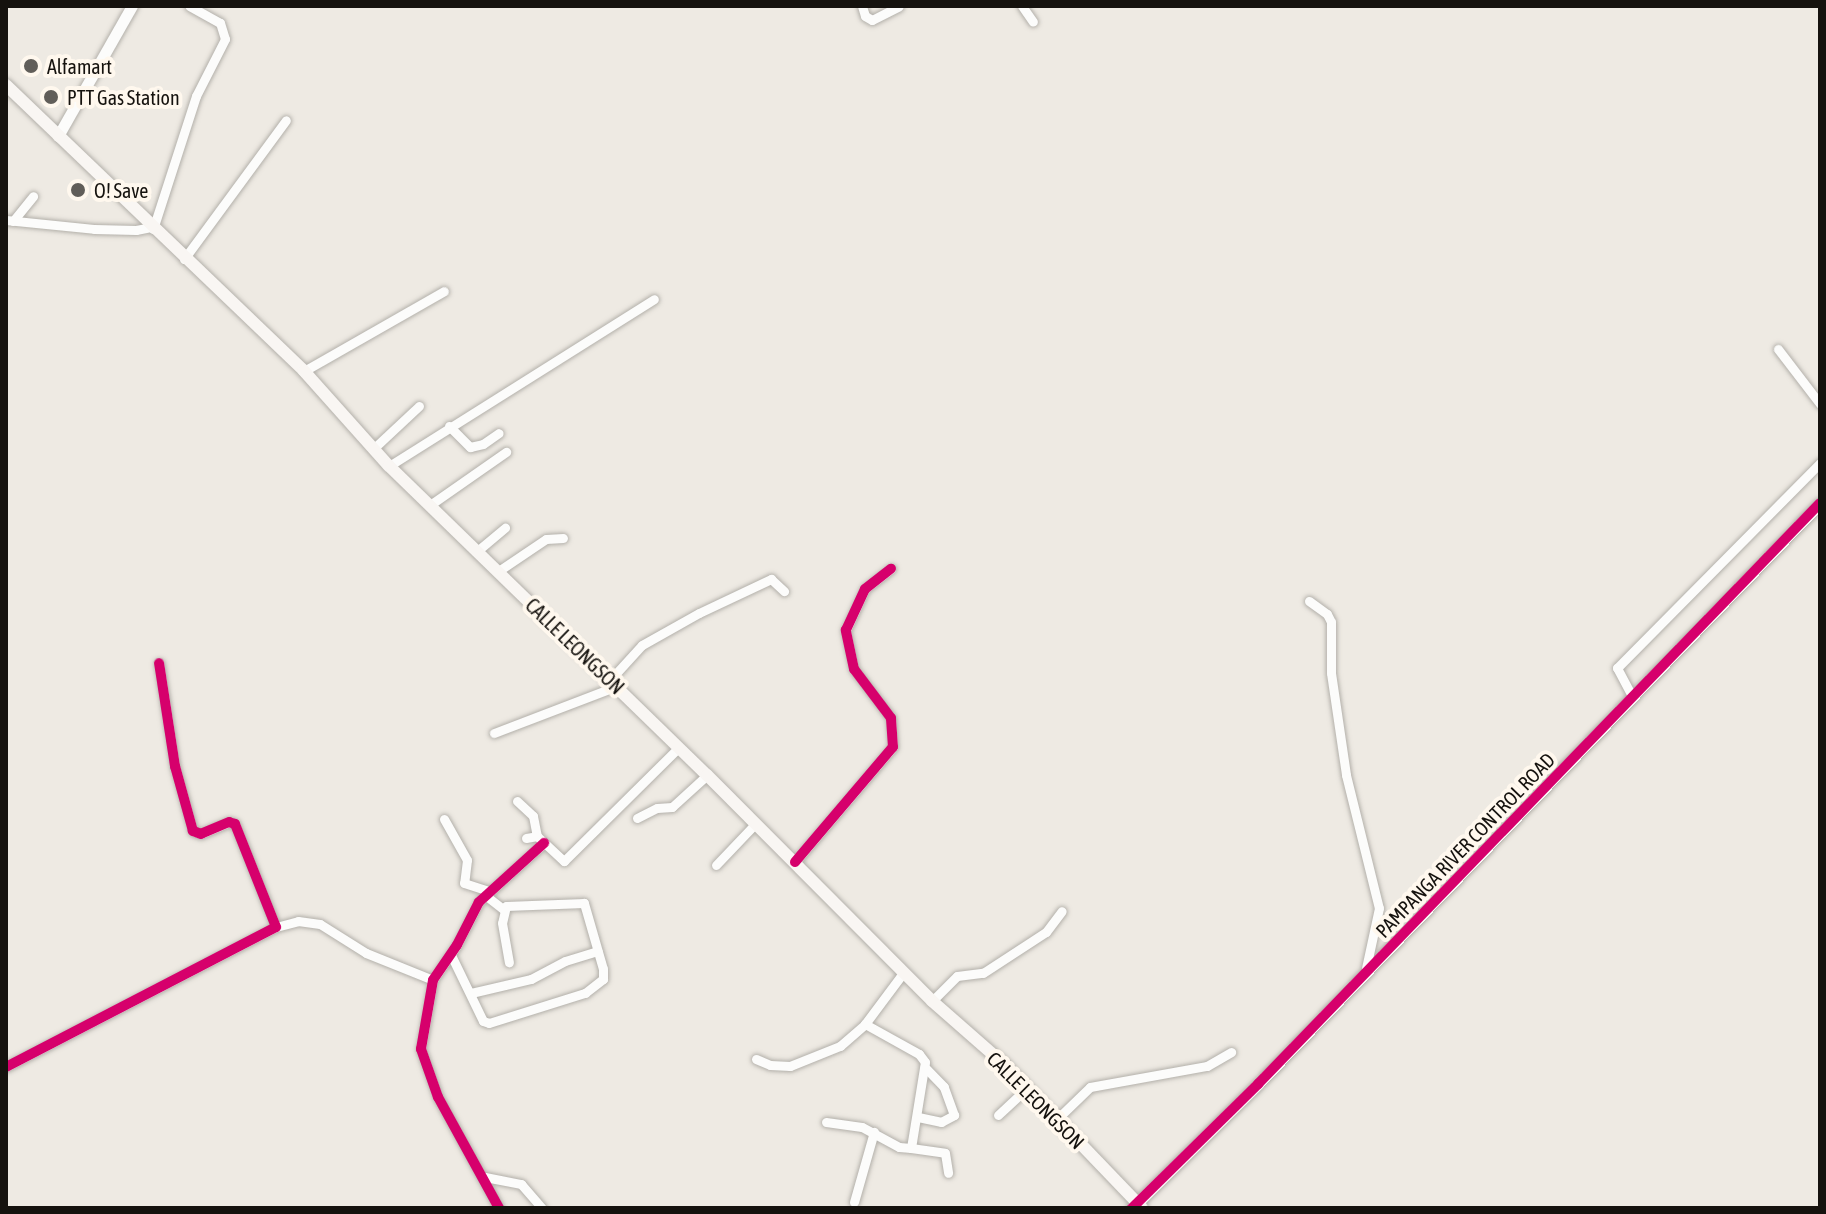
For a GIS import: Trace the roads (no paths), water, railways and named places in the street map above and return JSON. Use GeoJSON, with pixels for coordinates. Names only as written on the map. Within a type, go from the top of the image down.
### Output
{"type":"FeatureCollection","features":[{"type":"Feature","properties":{"kind":"main road","name":"CALLE LEONGSON"},"geometry":{"type":"LineString","coordinates":[[6,85],[304,371],[389,466],[679,747],[903,973],[1004,1064],[1137,1206]]}},
{"type":"Feature","properties":{"kind":"street"},"geometry":{"type":"LineString","coordinates":[[58,136],[132,6]]}},
{"type":"Feature","properties":{"kind":"street"},"geometry":{"type":"LineString","coordinates":[[10,221],[94,229],[152,228],[196,96],[225,39],[220,23],[189,6]]}},
{"type":"Feature","properties":{"kind":"street"},"geometry":{"type":"LineString","coordinates":[[862,6],[865,16],[872,20],[899,6]]}},
{"type":"Feature","properties":{"kind":"street"},"geometry":{"type":"LineString","coordinates":[[1022,6],[1033,22]]}},
{"type":"Feature","properties":{"kind":"street"},"geometry":{"type":"LineString","coordinates":[[184,259],[286,120]]}},
{"type":"Feature","properties":{"kind":"street"},"geometry":{"type":"LineString","coordinates":[[10,221],[33,196]]}},
{"type":"Feature","properties":{"kind":"street"},"geometry":{"type":"LineString","coordinates":[[304,371],[444,291]]}},
{"type":"Feature","properties":{"kind":"street"},"geometry":{"type":"LineString","coordinates":[[389,466],[654,299]]}},
{"type":"Feature","properties":{"kind":"street"},"geometry":{"type":"LineString","coordinates":[[1778,349],[1820,404]]}},
{"type":"Feature","properties":{"kind":"street"},"geometry":{"type":"LineString","coordinates":[[373,449],[419,406]]}},
{"type":"Feature","properties":{"kind":"street"},"geometry":{"type":"LineString","coordinates":[[449,426],[470,447],[483,444],[499,433]]}},
{"type":"Feature","properties":{"kind":"street"},"geometry":{"type":"LineString","coordinates":[[430,505],[506,452]]}},
{"type":"Feature","properties":{"kind":"street"},"geometry":{"type":"LineString","coordinates":[[1632,696],[1617,668],[1820,463]]}},
{"type":"Feature","properties":{"kind":"street","name":"PAMPANGA RIVER CONTROL ROAD"},"geometry":{"type":"LineString","coordinates":[[1137,1206],[1818,508]]}},
{"type":"Feature","properties":{"kind":"street"},"geometry":{"type":"LineString","coordinates":[[476,552],[505,528]]}},
{"type":"Feature","properties":{"kind":"street"},"geometry":{"type":"LineString","coordinates":[[497,572],[525,549],[551,537],[563,538]]}},
{"type":"Feature","properties":{"kind":"street"},"geometry":{"type":"LineString","coordinates":[[795,862],[893,747],[895,738],[891,718],[854,669],[846,630],[865,589],[891,569]]}},
{"type":"Feature","properties":{"kind":"street"},"geometry":{"type":"LineString","coordinates":[[494,733],[614,683],[642,645],[685,620],[771,579],[784,591]]}},
{"type":"Feature","properties":{"kind":"street"},"geometry":{"type":"LineString","coordinates":[[1309,601],[1327,614],[1331,622],[1331,673],[1346,775],[1379,908],[1366,968]]}},
{"type":"Feature","properties":{"kind":"street"},"geometry":{"type":"LineString","coordinates":[[159,663],[175,766],[193,831],[201,834],[229,822],[235,824],[276,927]]}},
{"type":"Feature","properties":{"kind":"street"},"geometry":{"type":"LineString","coordinates":[[517,801],[533,816],[541,839],[564,861],[679,747]]}},
{"type":"Feature","properties":{"kind":"street"},"geometry":{"type":"LineString","coordinates":[[637,818],[657,808],[672,807],[707,775]]}},
{"type":"Feature","properties":{"kind":"street"},"geometry":{"type":"LineString","coordinates":[[444,819],[467,860],[464,883],[487,893],[504,910]]}},
{"type":"Feature","properties":{"kind":"street"},"geometry":{"type":"LineString","coordinates":[[716,865],[756,823]]}},
{"type":"Feature","properties":{"kind":"street"},"geometry":{"type":"LineString","coordinates":[[526,838],[541,839]]}},
{"type":"Feature","properties":{"kind":"street"},"geometry":{"type":"LineString","coordinates":[[499,1208],[485,1177],[438,1097],[421,1049],[433,980],[487,893],[541,839]]}},
{"type":"Feature","properties":{"kind":"street"},"geometry":{"type":"LineString","coordinates":[[451,955],[483,1021],[489,1023],[585,993],[603,979],[584,903],[511,903],[504,910],[502,923],[509,962]]}},
{"type":"Feature","properties":{"kind":"street"},"geometry":{"type":"LineString","coordinates":[[932,1001],[957,976],[983,973],[1046,932],[1062,911]]}},
{"type":"Feature","properties":{"kind":"street"},"geometry":{"type":"LineString","coordinates":[[6,1067],[276,927],[298,921],[320,924],[366,953],[433,980]]}},
{"type":"Feature","properties":{"kind":"street"},"geometry":{"type":"LineString","coordinates":[[471,993],[531,979],[552,966],[597,951]]}},
{"type":"Feature","properties":{"kind":"street"},"geometry":{"type":"LineString","coordinates":[[756,1059],[782,1066],[806,1062],[840,1046],[865,1024],[903,973]]}},
{"type":"Feature","properties":{"kind":"street"},"geometry":{"type":"LineString","coordinates":[[865,1024],[919,1054],[925,1067],[944,1087],[954,1115],[941,1122],[918,1117]]}},
{"type":"Feature","properties":{"kind":"street"},"geometry":{"type":"LineString","coordinates":[[1057,1119],[1090,1087],[1207,1066],[1231,1052]]}},
{"type":"Feature","properties":{"kind":"street"},"geometry":{"type":"LineString","coordinates":[[911,1148],[925,1067]]}},
{"type":"Feature","properties":{"kind":"street"},"geometry":{"type":"LineString","coordinates":[[998,1115],[1026,1089]]}},
{"type":"Feature","properties":{"kind":"street"},"geometry":{"type":"LineString","coordinates":[[826,1122],[874,1132],[899,1147],[945,1153],[948,1173]]}},
{"type":"Feature","properties":{"kind":"street"},"geometry":{"type":"LineString","coordinates":[[854,1202],[874,1132]]}},
{"type":"Feature","properties":{"kind":"street"},"geometry":{"type":"LineString","coordinates":[[485,1177],[521,1184],[542,1208]]}},
{"type":"Feature","properties":{"kind":"place","name":"Alfamart"},"geometry":{"type":"Point","coordinates":[31,66]}},
{"type":"Feature","properties":{"kind":"place","name":"PTT Gas Station"},"geometry":{"type":"Point","coordinates":[51,97]}},
{"type":"Feature","properties":{"kind":"place","name":"O! Save"},"geometry":{"type":"Point","coordinates":[78,190]}}]}
